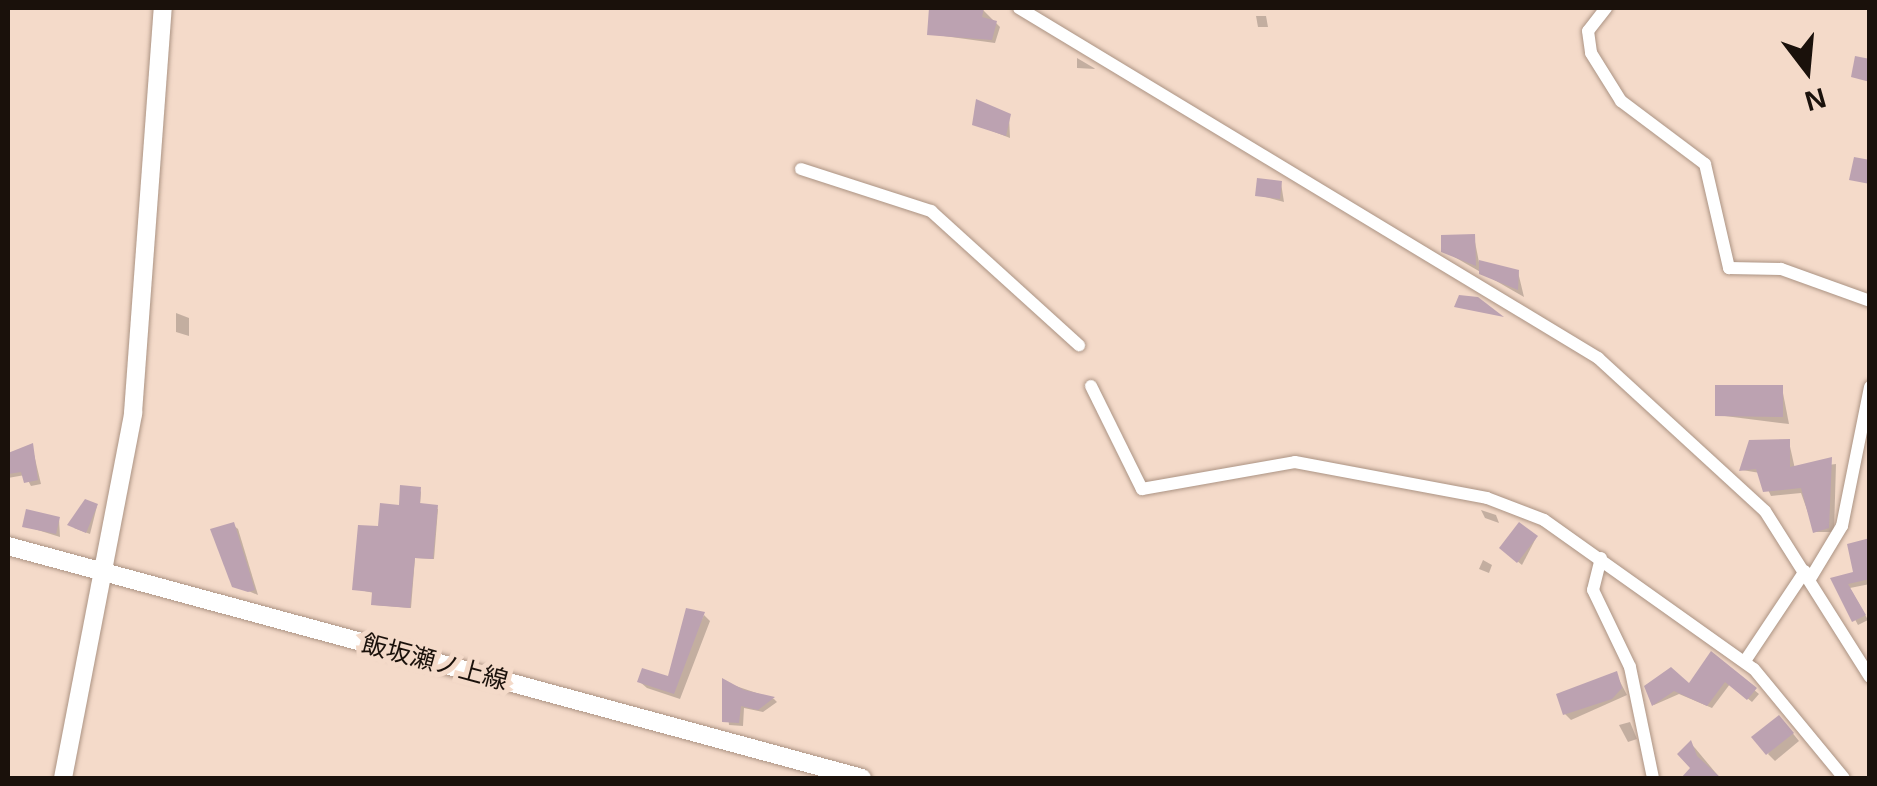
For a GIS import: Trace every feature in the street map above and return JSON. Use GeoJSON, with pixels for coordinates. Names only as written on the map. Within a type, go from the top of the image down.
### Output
{"type":"FeatureCollection","features":[{"type":"Feature","properties":{"kind":"main road"},"geometry":{"type":"LineString","coordinates":[[63,778],[109,573],[133,413],[164,8]]}},
{"type":"Feature","properties":{"kind":"main road","name":"飯坂瀬ノ上線"},"geometry":{"type":"LineString","coordinates":[[8,546],[862,778]]}},
{"type":"Feature","properties":{"kind":"street"},"geometry":{"type":"LineString","coordinates":[[1019,8],[1598,358],[1765,511],[1864,657],[1870,677]]}},
{"type":"Feature","properties":{"kind":"street"},"geometry":{"type":"LineString","coordinates":[[1606,8],[1588,31],[1590,53],[1620,101],[1706,164],[1729,268],[1782,268],[1870,300]]}},
{"type":"Feature","properties":{"kind":"street"},"geometry":{"type":"LineString","coordinates":[[801,168],[931,210],[1079,346]]}},
{"type":"Feature","properties":{"kind":"street"},"geometry":{"type":"LineString","coordinates":[[1091,386],[1142,489],[1295,462],[1486,498],[1601,558],[1745,661],[1844,778]]}},
{"type":"Feature","properties":{"kind":"street"},"geometry":{"type":"LineString","coordinates":[[1745,661],[1842,526],[1870,387]]}},
{"type":"Feature","properties":{"kind":"street"},"geometry":{"type":"LineString","coordinates":[[1601,558],[1592,590],[1630,667],[1654,778]]}},
{"type":"Feature","properties":{"kind":"building"},"geometry":{"type":"Polygon","coordinates":[[[929,8],[984,8],[982,17],[997,21],[992,40],[927,35],[929,8]]]}},
{"type":"Feature","properties":{"kind":"building"},"geometry":{"type":"Polygon","coordinates":[[[1855,56],[1870,59],[1870,82],[1851,77],[1855,56]]]}},
{"type":"Feature","properties":{"kind":"building"},"geometry":{"type":"Polygon","coordinates":[[[976,99],[1011,114],[1006,136],[972,125],[976,99]]]}},
{"type":"Feature","properties":{"kind":"building"},"geometry":{"type":"Polygon","coordinates":[[[1854,157],[1870,160],[1870,184],[1849,180],[1854,157]]]}},
{"type":"Feature","properties":{"kind":"building"},"geometry":{"type":"Polygon","coordinates":[[[1257,178],[1282,181],[1280,199],[1255,196],[1257,178]]]}},
{"type":"Feature","properties":{"kind":"building"},"geometry":{"type":"Polygon","coordinates":[[[1475,234],[1476,266],[1441,252],[1441,235],[1475,234]]]}},
{"type":"Feature","properties":{"kind":"building"},"geometry":{"type":"Polygon","coordinates":[[[1479,260],[1519,270],[1518,290],[1479,274],[1479,260]]]}},
{"type":"Feature","properties":{"kind":"building"},"geometry":{"type":"Polygon","coordinates":[[[1459,295],[1478,297],[1504,317],[1454,307],[1459,295]]]}},
{"type":"Feature","properties":{"kind":"building"},"geometry":{"type":"Polygon","coordinates":[[[1715,385],[1783,385],[1783,417],[1715,416],[1715,385]]]}},
{"type":"Feature","properties":{"kind":"building"},"geometry":{"type":"Polygon","coordinates":[[[1790,439],[1790,467],[1832,457],[1829,528],[1813,533],[1801,488],[1763,492],[1756,469],[1739,471],[1749,440],[1790,439]]]}},
{"type":"Feature","properties":{"kind":"building"},"geometry":{"type":"Polygon","coordinates":[[[33,443],[38,480],[24,483],[21,472],[8,474],[8,453],[33,443]]]}},
{"type":"Feature","properties":{"kind":"building"},"geometry":{"type":"Polygon","coordinates":[[[400,485],[421,487],[420,503],[438,505],[433,559],[415,558],[410,608],[371,605],[372,592],[352,590],[358,525],[378,526],[380,503],[399,505],[400,485]]]}},
{"type":"Feature","properties":{"kind":"building"},"geometry":{"type":"Polygon","coordinates":[[[85,499],[98,504],[86,533],[67,525],[85,499]]]}},
{"type":"Feature","properties":{"kind":"building"},"geometry":{"type":"Polygon","coordinates":[[[26,509],[60,517],[56,534],[22,527],[26,509]]]}},
{"type":"Feature","properties":{"kind":"building"},"geometry":{"type":"Polygon","coordinates":[[[234,522],[255,590],[248,592],[232,587],[210,529],[234,522]]]}},
{"type":"Feature","properties":{"kind":"building"},"geometry":{"type":"Polygon","coordinates":[[[1519,522],[1538,536],[1517,563],[1499,548],[1519,522]]]}},
{"type":"Feature","properties":{"kind":"building"},"geometry":{"type":"Polygon","coordinates":[[[1870,538],[1870,579],[1848,584],[1866,615],[1852,622],[1830,578],[1853,572],[1847,544],[1870,538]]]}},
{"type":"Feature","properties":{"kind":"building"},"geometry":{"type":"Polygon","coordinates":[[[686,608],[705,612],[674,694],[637,682],[642,668],[668,676],[686,608]]]}},
{"type":"Feature","properties":{"kind":"building"},"geometry":{"type":"Polygon","coordinates":[[[1711,651],[1757,688],[1747,700],[1725,682],[1707,706],[1674,691],[1652,706],[1644,686],[1671,667],[1689,683],[1711,651]]]}},
{"type":"Feature","properties":{"kind":"building"},"geometry":{"type":"Polygon","coordinates":[[[1617,671],[1622,688],[1612,699],[1563,715],[1556,694],[1617,671]]]}},
{"type":"Feature","properties":{"kind":"building"},"geometry":{"type":"Polygon","coordinates":[[[722,678],[744,690],[775,697],[758,710],[741,706],[739,723],[722,722],[722,678]]]}},
{"type":"Feature","properties":{"kind":"building"},"geometry":{"type":"Polygon","coordinates":[[[1779,715],[1794,733],[1766,755],[1751,737],[1779,715]]]}},
{"type":"Feature","properties":{"kind":"building"},"geometry":{"type":"Polygon","coordinates":[[[1691,740],[1697,756],[1721,778],[1681,778],[1690,768],[1677,754],[1691,740]]]}}]}
